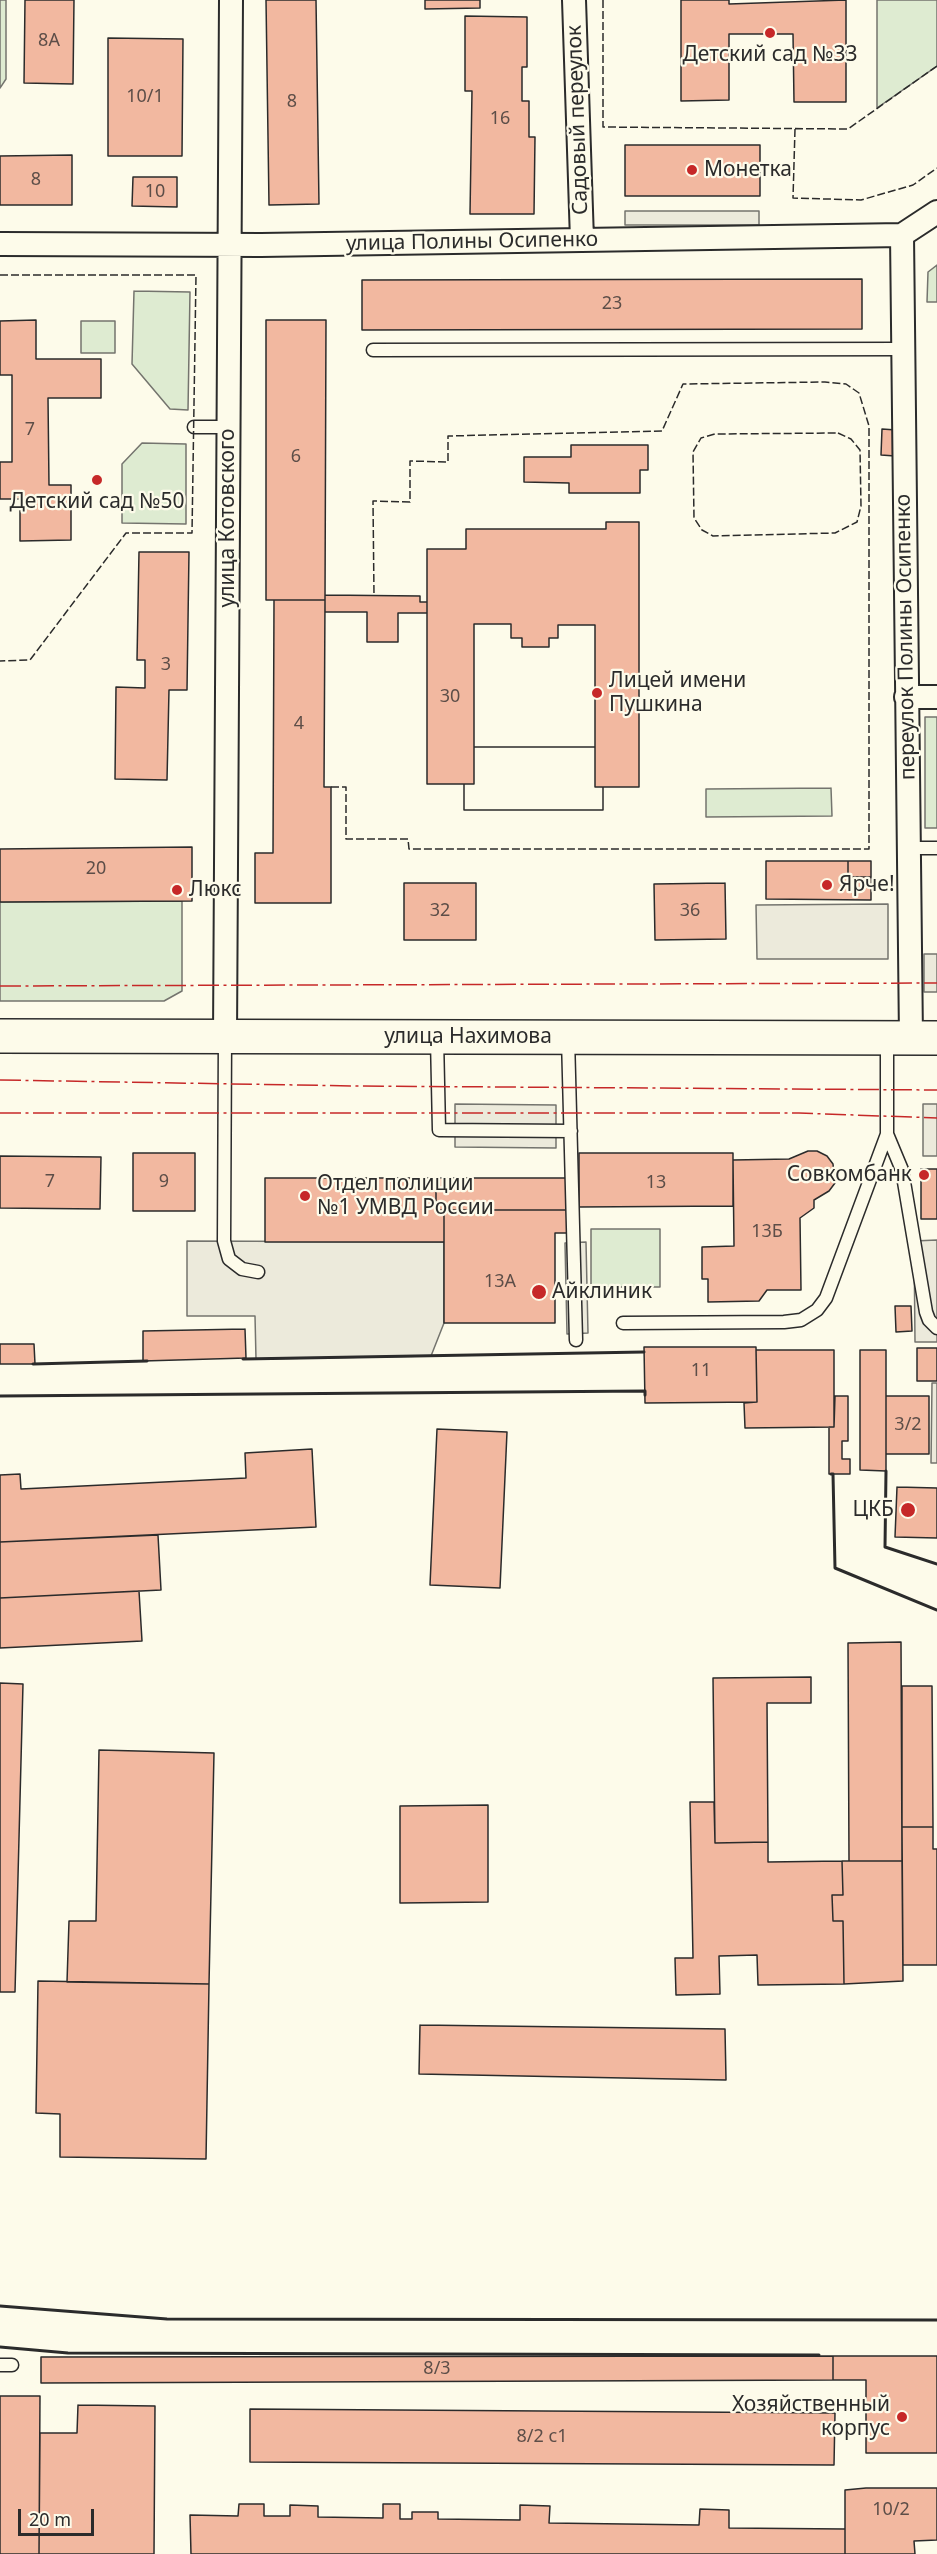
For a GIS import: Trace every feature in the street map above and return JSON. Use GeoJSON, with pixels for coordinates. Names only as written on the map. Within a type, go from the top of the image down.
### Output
{"type":"FeatureCollection","features":[{"type":"Feature","properties":{"kind":"main road","name":"улица Нахимова"},"geometry":{"type":"LineString","coordinates":[[0,1036],[912,1038]]}},
{"type":"Feature","properties":{"kind":"street","name":"улица Котовского"},"geometry":{"type":"LineString","coordinates":[[225,1037],[231,0]]}},
{"type":"Feature","properties":{"kind":"street","name":"Садовый переулок"},"geometry":{"type":"LineString","coordinates":[[574,0],[582,240]]}},
{"type":"Feature","properties":{"kind":"street"},"geometry":{"type":"LineString","coordinates":[[902,235],[937,212]]}},
{"type":"Feature","properties":{"kind":"street","name":"улица Полины Осипенко"},"geometry":{"type":"LineString","coordinates":[[0,244],[229,245],[902,235]]}},
{"type":"Feature","properties":{"kind":"street","name":"переулок Полины Осипенко"},"geometry":{"type":"LineString","coordinates":[[902,235],[907,848],[912,1038]]}},
{"type":"Feature","properties":{"kind":"street"},"geometry":{"type":"LineString","coordinates":[[906,697],[937,697]]}},
{"type":"Feature","properties":{"kind":"lane"},"geometry":{"type":"LineString","coordinates":[[373,350],[903,349]]}},
{"type":"Feature","properties":{"kind":"lane"},"geometry":{"type":"LineString","coordinates":[[194,427],[228,427]]}},
{"type":"Feature","properties":{"kind":"lane"},"geometry":{"type":"LineString","coordinates":[[907,848],[937,848]]}},
{"type":"Feature","properties":{"kind":"lane"},"geometry":{"type":"LineString","coordinates":[[225,1037],[224,1241],[229,1259],[242,1269],[258,1272]]}},
{"type":"Feature","properties":{"kind":"lane"},"geometry":{"type":"LineString","coordinates":[[437,1037],[439,1130],[571,1131]]}},
{"type":"Feature","properties":{"kind":"lane"},"geometry":{"type":"LineString","coordinates":[[568,1037],[576,1340]]}},
{"type":"Feature","properties":{"kind":"lane"},"geometry":{"type":"LineString","coordinates":[[623,1323],[784,1322],[801,1320],[817,1310],[826,1298],[887,1134],[912,1038]]}},
{"type":"Feature","properties":{"kind":"lane"},"geometry":{"type":"LineString","coordinates":[[887,1134],[902,1170],[926,1312],[929,1320],[937,1328]]}},
{"type":"Feature","properties":{"kind":"green space"},"geometry":{"type":"Polygon","coordinates":[[[0,0],[6,0],[6,79],[0,88],[0,0]]]}},
{"type":"Feature","properties":{"kind":"green space"},"geometry":{"type":"Polygon","coordinates":[[[877,0],[937,0],[937,66],[877,108],[877,0]]]}},
{"type":"Feature","properties":{"kind":"green space"},"geometry":{"type":"Polygon","coordinates":[[[937,265],[937,302],[927,302],[928,272],[937,265]]]}},
{"type":"Feature","properties":{"kind":"green space"},"geometry":{"type":"Polygon","coordinates":[[[134,291],[190,292],[188,410],[170,409],[132,364],[134,291]]]}},
{"type":"Feature","properties":{"kind":"green space"},"geometry":{"type":"Polygon","coordinates":[[[81,321],[115,321],[115,353],[81,353],[81,321]]]}},
{"type":"Feature","properties":{"kind":"green space"},"geometry":{"type":"Polygon","coordinates":[[[142,443],[186,444],[186,524],[122,523],[122,464],[142,443]]]}},
{"type":"Feature","properties":{"kind":"green space"},"geometry":{"type":"Polygon","coordinates":[[[925,717],[937,717],[937,828],[925,828],[925,717]]]}},
{"type":"Feature","properties":{"kind":"green space"},"geometry":{"type":"Polygon","coordinates":[[[831,788],[832,816],[706,817],[706,789],[831,788]]]}},
{"type":"Feature","properties":{"kind":"green space"},"geometry":{"type":"Polygon","coordinates":[[[182,901],[182,991],[164,1001],[0,1001],[0,902],[182,901]]]}},
{"type":"Feature","properties":{"kind":"green space"},"geometry":{"type":"Polygon","coordinates":[[[591,1229],[660,1229],[660,1287],[591,1287],[591,1229]]]}},
{"type":"Feature","properties":{"kind":"shaded area"},"geometry":{"type":"Polygon","coordinates":[[[625,211],[759,211],[759,225],[625,225],[625,211]]]}},
{"type":"Feature","properties":{"kind":"shaded area"},"geometry":{"type":"Polygon","coordinates":[[[888,904],[888,959],[757,959],[756,905],[888,904]]]}},
{"type":"Feature","properties":{"kind":"shaded area"},"geometry":{"type":"Polygon","coordinates":[[[924,954],[937,954],[937,992],[924,992],[924,954]]]}},
{"type":"Feature","properties":{"kind":"shaded area"},"geometry":{"type":"Polygon","coordinates":[[[455,1104],[556,1105],[556,1148],[455,1147],[455,1104]]]}},
{"type":"Feature","properties":{"kind":"shaded area"},"geometry":{"type":"Polygon","coordinates":[[[923,1104],[937,1104],[937,1156],[923,1156],[923,1104]]]}},
{"type":"Feature","properties":{"kind":"shaded area"},"geometry":{"type":"Polygon","coordinates":[[[937,1240],[937,1342],[915,1342],[914,1241],[937,1240]]]}},
{"type":"Feature","properties":{"kind":"shaded area"},"geometry":{"type":"Polygon","coordinates":[[[187,1241],[444,1242],[444,1323],[431,1356],[256,1359],[255,1316],[187,1316],[187,1241]]]}},
{"type":"Feature","properties":{"kind":"shaded area"},"geometry":{"type":"Polygon","coordinates":[[[586,1242],[588,1333],[567,1334],[565,1243],[586,1242]]]}},
{"type":"Feature","properties":{"kind":"shaded area"},"geometry":{"type":"Polygon","coordinates":[[[932,1383],[937,1383],[937,1463],[931,1463],[932,1383]]]}},
{"type":"Feature","properties":{"kind":"building"},"geometry":{"type":"Polygon","coordinates":[[[25,0],[74,0],[73,84],[24,83],[25,0]]]}},
{"type":"Feature","properties":{"kind":"building"},"geometry":{"type":"Polygon","coordinates":[[[266,0],[316,0],[319,204],[269,205],[266,0]]]}},
{"type":"Feature","properties":{"kind":"building"},"geometry":{"type":"Polygon","coordinates":[[[425,0],[480,0],[480,8],[425,9],[425,0]]]}},
{"type":"Feature","properties":{"kind":"building"},"geometry":{"type":"Polygon","coordinates":[[[681,0],[729,0],[729,4],[846,0],[846,102],[794,102],[793,34],[729,34],[729,100],[681,101],[681,0]]]}},
{"type":"Feature","properties":{"kind":"building"},"geometry":{"type":"Polygon","coordinates":[[[465,16],[527,17],[527,67],[522,67],[522,101],[529,101],[529,137],[535,137],[534,214],[470,214],[472,91],[465,91],[465,16]]]}},
{"type":"Feature","properties":{"kind":"building"},"geometry":{"type":"Polygon","coordinates":[[[108,38],[183,39],[182,156],[108,156],[108,38]]]}},
{"type":"Feature","properties":{"kind":"building","name":"Монетка"},"geometry":{"type":"Polygon","coordinates":[[[625,145],[760,145],[760,196],[625,196],[625,145]]]}},
{"type":"Feature","properties":{"kind":"building"},"geometry":{"type":"Polygon","coordinates":[[[72,155],[72,205],[0,205],[0,156],[72,155]]]}},
{"type":"Feature","properties":{"kind":"building"},"geometry":{"type":"Polygon","coordinates":[[[133,177],[177,177],[177,207],[132,206],[133,177]]]}},
{"type":"Feature","properties":{"kind":"building"},"geometry":{"type":"Polygon","coordinates":[[[862,279],[862,329],[362,330],[362,280],[862,279]]]}},
{"type":"Feature","properties":{"kind":"building"},"geometry":{"type":"Polygon","coordinates":[[[36,320],[36,359],[101,359],[101,398],[48,398],[49,485],[71,485],[71,540],[20,541],[20,499],[0,499],[0,462],[12,462],[12,375],[0,375],[0,321],[36,320]]]}},
{"type":"Feature","properties":{"kind":"building"},"geometry":{"type":"Polygon","coordinates":[[[266,320],[326,320],[325,600],[266,600],[266,320]]]}},
{"type":"Feature","properties":{"kind":"building"},"geometry":{"type":"Polygon","coordinates":[[[882,429],[896,430],[895,456],[881,455],[882,429]]]}},
{"type":"Feature","properties":{"kind":"building"},"geometry":{"type":"Polygon","coordinates":[[[571,445],[648,445],[648,470],[640,470],[640,493],[569,493],[569,483],[524,482],[524,457],[571,457],[571,445]]]}},
{"type":"Feature","properties":{"kind":"building"},"geometry":{"type":"Polygon","coordinates":[[[606,522],[639,522],[639,787],[603,787],[603,810],[464,810],[464,784],[427,784],[427,549],[466,549],[466,529],[606,529],[606,522]],[[474,624],[474,747],[595,747],[595,625],[558,625],[558,638],[549,638],[549,647],[522,647],[522,638],[511,638],[511,624],[474,624]]]}},
{"type":"Feature","properties":{"kind":"building"},"geometry":{"type":"Polygon","coordinates":[[[139,552],[189,552],[187,690],[169,690],[167,780],[115,779],[116,687],[145,688],[145,660],[137,660],[139,552]]]}},
{"type":"Feature","properties":{"kind":"building"},"geometry":{"type":"Polygon","coordinates":[[[325,595],[420,596],[420,602],[427,602],[427,613],[398,613],[398,642],[367,642],[367,612],[325,612],[325,595]]]}},
{"type":"Feature","properties":{"kind":"building"},"geometry":{"type":"Polygon","coordinates":[[[274,600],[325,600],[324,787],[331,787],[331,903],[255,903],[255,853],[273,853],[274,600]]]}},
{"type":"Feature","properties":{"kind":"building"},"geometry":{"type":"Polygon","coordinates":[[[474,747],[595,747],[595,787],[603,787],[603,810],[464,810],[464,784],[474,784],[474,747]]]}},
{"type":"Feature","properties":{"kind":"building"},"geometry":{"type":"Polygon","coordinates":[[[192,847],[192,901],[0,902],[0,849],[192,847]]]}},
{"type":"Feature","properties":{"kind":"building"},"geometry":{"type":"Polygon","coordinates":[[[766,861],[848,861],[848,877],[871,877],[871,900],[766,899],[766,861]]]}},
{"type":"Feature","properties":{"kind":"building"},"geometry":{"type":"Polygon","coordinates":[[[848,861],[871,861],[871,877],[848,877],[848,861]]]}},
{"type":"Feature","properties":{"kind":"building"},"geometry":{"type":"Polygon","coordinates":[[[404,883],[476,883],[476,940],[404,940],[404,883]]]}},
{"type":"Feature","properties":{"kind":"building"},"geometry":{"type":"Polygon","coordinates":[[[725,883],[726,939],[655,940],[654,884],[725,883]]]}},
{"type":"Feature","properties":{"kind":"building"},"geometry":{"type":"Polygon","coordinates":[[[808,1151],[817,1151],[827,1156],[833,1164],[835,1183],[829,1191],[814,1200],[814,1208],[800,1218],[801,1290],[767,1290],[759,1301],[708,1302],[708,1279],[702,1279],[702,1247],[734,1246],[733,1160],[789,1159],[808,1151]]]}},
{"type":"Feature","properties":{"kind":"building"},"geometry":{"type":"Polygon","coordinates":[[[133,1153],[195,1153],[195,1211],[133,1211],[133,1153]]]}},
{"type":"Feature","properties":{"kind":"building"},"geometry":{"type":"Polygon","coordinates":[[[579,1153],[733,1153],[733,1206],[579,1207],[579,1153]]]}},
{"type":"Feature","properties":{"kind":"building"},"geometry":{"type":"Polygon","coordinates":[[[0,1156],[101,1157],[100,1209],[0,1208],[0,1156]]]}},
{"type":"Feature","properties":{"kind":"building"},"geometry":{"type":"Polygon","coordinates":[[[921,1169],[937,1169],[937,1219],[921,1219],[921,1169]]]}},
{"type":"Feature","properties":{"kind":"building"},"geometry":{"type":"Polygon","coordinates":[[[265,1178],[436,1178],[436,1210],[444,1210],[444,1242],[265,1242],[265,1178]]]}},
{"type":"Feature","properties":{"kind":"building"},"geometry":{"type":"Polygon","coordinates":[[[436,1178],[569,1178],[569,1210],[436,1210],[436,1178]]]}},
{"type":"Feature","properties":{"kind":"building"},"geometry":{"type":"Polygon","coordinates":[[[444,1210],[569,1210],[569,1233],[555,1233],[555,1323],[444,1323],[444,1210]]]}},
{"type":"Feature","properties":{"kind":"building"},"geometry":{"type":"Polygon","coordinates":[[[895,1306],[911,1306],[912,1331],[896,1332],[895,1306]]]}},
{"type":"Feature","properties":{"kind":"building"},"geometry":{"type":"Polygon","coordinates":[[[245,1329],[246,1358],[143,1361],[143,1331],[245,1329]]]}},
{"type":"Feature","properties":{"kind":"building"},"geometry":{"type":"Polygon","coordinates":[[[0,1344],[34,1344],[35,1364],[0,1364],[0,1344]]]}},
{"type":"Feature","properties":{"kind":"building"},"geometry":{"type":"Polygon","coordinates":[[[644,1347],[756,1347],[757,1402],[645,1403],[644,1347]]]}},
{"type":"Feature","properties":{"kind":"building"},"geometry":{"type":"Polygon","coordinates":[[[917,1348],[937,1348],[937,1381],[917,1381],[917,1348]]]}},
{"type":"Feature","properties":{"kind":"building"},"geometry":{"type":"Polygon","coordinates":[[[756,1350],[834,1350],[834,1427],[745,1428],[744,1403],[757,1402],[756,1350]]]}},
{"type":"Feature","properties":{"kind":"building"},"geometry":{"type":"Polygon","coordinates":[[[860,1350],[886,1350],[886,1471],[860,1470],[860,1350]]]}},
{"type":"Feature","properties":{"kind":"building"},"geometry":{"type":"Polygon","coordinates":[[[835,1396],[848,1396],[848,1441],[842,1441],[842,1459],[850,1459],[850,1474],[829,1474],[829,1427],[834,1427],[835,1396]]]}},
{"type":"Feature","properties":{"kind":"building"},"geometry":{"type":"Polygon","coordinates":[[[886,1396],[929,1396],[929,1454],[886,1454],[886,1396]]]}},
{"type":"Feature","properties":{"kind":"building"},"geometry":{"type":"Polygon","coordinates":[[[437,1429],[507,1432],[500,1588],[430,1585],[437,1429]]]}},
{"type":"Feature","properties":{"kind":"building"},"geometry":{"type":"Polygon","coordinates":[[[312,1449],[316,1527],[0,1542],[0,1475],[20,1474],[21,1489],[246,1478],[245,1453],[312,1449]]]}},
{"type":"Feature","properties":{"kind":"building"},"geometry":{"type":"Polygon","coordinates":[[[897,1487],[937,1488],[937,1538],[895,1537],[897,1487]]]}},
{"type":"Feature","properties":{"kind":"building"},"geometry":{"type":"Polygon","coordinates":[[[158,1535],[161,1590],[0,1598],[0,1542],[158,1535]]]}},
{"type":"Feature","properties":{"kind":"building"},"geometry":{"type":"Polygon","coordinates":[[[139,1591],[142,1641],[0,1648],[0,1598],[139,1591]]]}},
{"type":"Feature","properties":{"kind":"building"},"geometry":{"type":"Polygon","coordinates":[[[901,1642],[902,1861],[849,1861],[848,1643],[901,1642]]]}},
{"type":"Feature","properties":{"kind":"building"},"geometry":{"type":"Polygon","coordinates":[[[811,1677],[811,1703],[767,1703],[768,1842],[715,1843],[713,1678],[811,1677]]]}},
{"type":"Feature","properties":{"kind":"building"},"geometry":{"type":"Polygon","coordinates":[[[0,1683],[23,1684],[15,1992],[0,1992],[0,1683]]]}},
{"type":"Feature","properties":{"kind":"building"},"geometry":{"type":"Polygon","coordinates":[[[902,1686],[932,1686],[933,1827],[902,1827],[902,1686]]]}},
{"type":"Feature","properties":{"kind":"building"},"geometry":{"type":"Polygon","coordinates":[[[99,1750],[214,1753],[209,1984],[67,1982],[69,1921],[96,1921],[99,1750]]]}},
{"type":"Feature","properties":{"kind":"building"},"geometry":{"type":"Polygon","coordinates":[[[690,1802],[714,1802],[715,1843],[768,1842],[768,1862],[842,1861],[843,1895],[832,1895],[833,1921],[843,1921],[844,1984],[758,1985],[757,1955],[719,1956],[720,1994],[676,1995],[675,1958],[693,1958],[690,1802]]]}},
{"type":"Feature","properties":{"kind":"building"},"geometry":{"type":"Polygon","coordinates":[[[488,1805],[488,1902],[400,1903],[400,1806],[488,1805]]]}},
{"type":"Feature","properties":{"kind":"building"},"geometry":{"type":"Polygon","coordinates":[[[902,1827],[933,1827],[933,1849],[937,1849],[937,1965],[903,1965],[902,1827]]]}},
{"type":"Feature","properties":{"kind":"building"},"geometry":{"type":"Polygon","coordinates":[[[842,1861],[902,1861],[903,1981],[844,1984],[843,1921],[833,1921],[832,1895],[843,1895],[842,1861]]]}},
{"type":"Feature","properties":{"kind":"building"},"geometry":{"type":"Polygon","coordinates":[[[38,1981],[209,1984],[206,2159],[60,2157],[60,2114],[36,2113],[38,1981]]]}},
{"type":"Feature","properties":{"kind":"building"},"geometry":{"type":"Polygon","coordinates":[[[420,2025],[725,2029],[726,2080],[419,2074],[420,2025]]]}},
{"type":"Feature","properties":{"kind":"building"},"geometry":{"type":"Polygon","coordinates":[[[833,2356],[833,2380],[41,2383],[41,2357],[833,2356]]]}},
{"type":"Feature","properties":{"kind":"building","name":"Хозяйственный корпус"},"geometry":{"type":"Polygon","coordinates":[[[833,2356],[937,2356],[937,2453],[866,2453],[866,2380],[833,2380],[833,2356]]]}},
{"type":"Feature","properties":{"kind":"building"},"geometry":{"type":"Polygon","coordinates":[[[0,2396],[40,2396],[39,2554],[0,2554],[0,2396]]]}},
{"type":"Feature","properties":{"kind":"building"},"geometry":{"type":"Polygon","coordinates":[[[78,2405],[155,2406],[154,2554],[39,2554],[40,2433],[77,2433],[78,2405]]]}},
{"type":"Feature","properties":{"kind":"building"},"geometry":{"type":"Polygon","coordinates":[[[250,2409],[835,2413],[834,2465],[250,2462],[250,2409]]]}},
{"type":"Feature","properties":{"kind":"building"},"geometry":{"type":"Polygon","coordinates":[[[937,2488],[937,2540],[914,2541],[915,2554],[845,2554],[845,2490],[937,2488]]]}},
{"type":"Feature","properties":{"kind":"building"},"geometry":{"type":"Polygon","coordinates":[[[239,2504],[264,2504],[264,2516],[290,2516],[290,2505],[318,2506],[318,2517],[383,2518],[383,2504],[400,2504],[400,2519],[412,2519],[412,2512],[438,2512],[438,2519],[520,2520],[520,2505],[550,2506],[549,2523],[699,2525],[700,2509],[729,2510],[729,2528],[845,2529],[845,2554],[191,2554],[190,2515],[238,2516],[239,2504]]]}},
{"type":"Feature","properties":{"kind":"fence"},"geometry":{"type":"LineString","coordinates":[[603,0],[603,127],[848,129],[937,66]]}},
{"type":"Feature","properties":{"kind":"fence"},"geometry":{"type":"LineString","coordinates":[[795,129],[793,198],[861,200],[913,185],[937,168]]}},
{"type":"Feature","properties":{"kind":"fence"},"geometry":{"type":"LineString","coordinates":[[0,275],[196,275],[192,533],[126,533],[30,660],[0,661]]}},
{"type":"Feature","properties":{"kind":"fence"},"geometry":{"type":"LineString","coordinates":[[331,787],[346,787],[346,839],[408,839],[409,849],[869,849],[869,426],[859,393],[846,384],[825,382],[683,384],[662,431],[448,436],[448,462],[410,461],[410,502],[373,501],[374,596]]}},
{"type":"Feature","properties":{"kind":"fence"},"geometry":{"type":"LineString","coordinates":[[838,433],[851,439],[860,450],[861,506],[857,522],[835,533],[713,536],[702,530],[694,518],[693,452],[701,438],[715,434],[838,433]]}},
{"type":"Feature","properties":{"kind":"wall"},"geometry":{"type":"LineString","coordinates":[[243,1359],[644,1352]]}},
{"type":"Feature","properties":{"kind":"wall"},"geometry":{"type":"LineString","coordinates":[[33,1364],[147,1361]]}},
{"type":"Feature","properties":{"kind":"wall"},"geometry":{"type":"LineString","coordinates":[[0,1396],[645,1391],[645,1395]]}},
{"type":"Feature","properties":{"kind":"wall"},"geometry":{"type":"LineString","coordinates":[[886,1471],[885,1547],[937,1564]]}},
{"type":"Feature","properties":{"kind":"wall"},"geometry":{"type":"LineString","coordinates":[[831,1474],[833,1474],[835,1568],[937,1610]]}},
{"type":"Feature","properties":{"kind":"wall"},"geometry":{"type":"LineString","coordinates":[[0,2306],[167,2319],[937,2320]]}},
{"type":"Feature","properties":{"kind":"wall"},"geometry":{"type":"LineString","coordinates":[[0,2347],[68,2353],[819,2355]]}},
{"type":"Feature","properties":{"kind":"power"},"geometry":{"type":"LineString","coordinates":[[0,986],[937,983]]}},
{"type":"Feature","properties":{"kind":"power"},"geometry":{"type":"LineString","coordinates":[[0,1080],[357,1086],[937,1090]]}},
{"type":"Feature","properties":{"kind":"power"},"geometry":{"type":"LineString","coordinates":[[0,1113],[799,1113],[937,1118]]}},
{"type":"Feature","properties":{"kind":"place","name":"Детский сад №33"},"geometry":{"type":"Point","coordinates":[770,33]}},
{"type":"Feature","properties":{"kind":"place","name":"Монетка"},"geometry":{"type":"Point","coordinates":[692,170]}},
{"type":"Feature","properties":{"kind":"place","name":"Детский сад №50"},"geometry":{"type":"Point","coordinates":[97,480]}},
{"type":"Feature","properties":{"kind":"place","name":"Лицей имени Пушкина"},"geometry":{"type":"Point","coordinates":[597,693]}},
{"type":"Feature","properties":{"kind":"place","name":"Ярче!"},"geometry":{"type":"Point","coordinates":[827,885]}},
{"type":"Feature","properties":{"kind":"place","name":"Люкс"},"geometry":{"type":"Point","coordinates":[177,890]}},
{"type":"Feature","properties":{"kind":"place","name":"Совкомбанк"},"geometry":{"type":"Point","coordinates":[924,1175]}},
{"type":"Feature","properties":{"kind":"place","name":"Отдел полиции №1 УМВД России"},"geometry":{"type":"Point","coordinates":[305,1196]}},
{"type":"Feature","properties":{"kind":"place","name":"Айклиник"},"geometry":{"type":"Point","coordinates":[539,1292]}},
{"type":"Feature","properties":{"kind":"place","name":"ЦКБ"},"geometry":{"type":"Point","coordinates":[908,1510]}},
{"type":"Feature","properties":{"kind":"place","name":"Хозяйственный корпус"},"geometry":{"type":"Point","coordinates":[902,2417]}}]}
